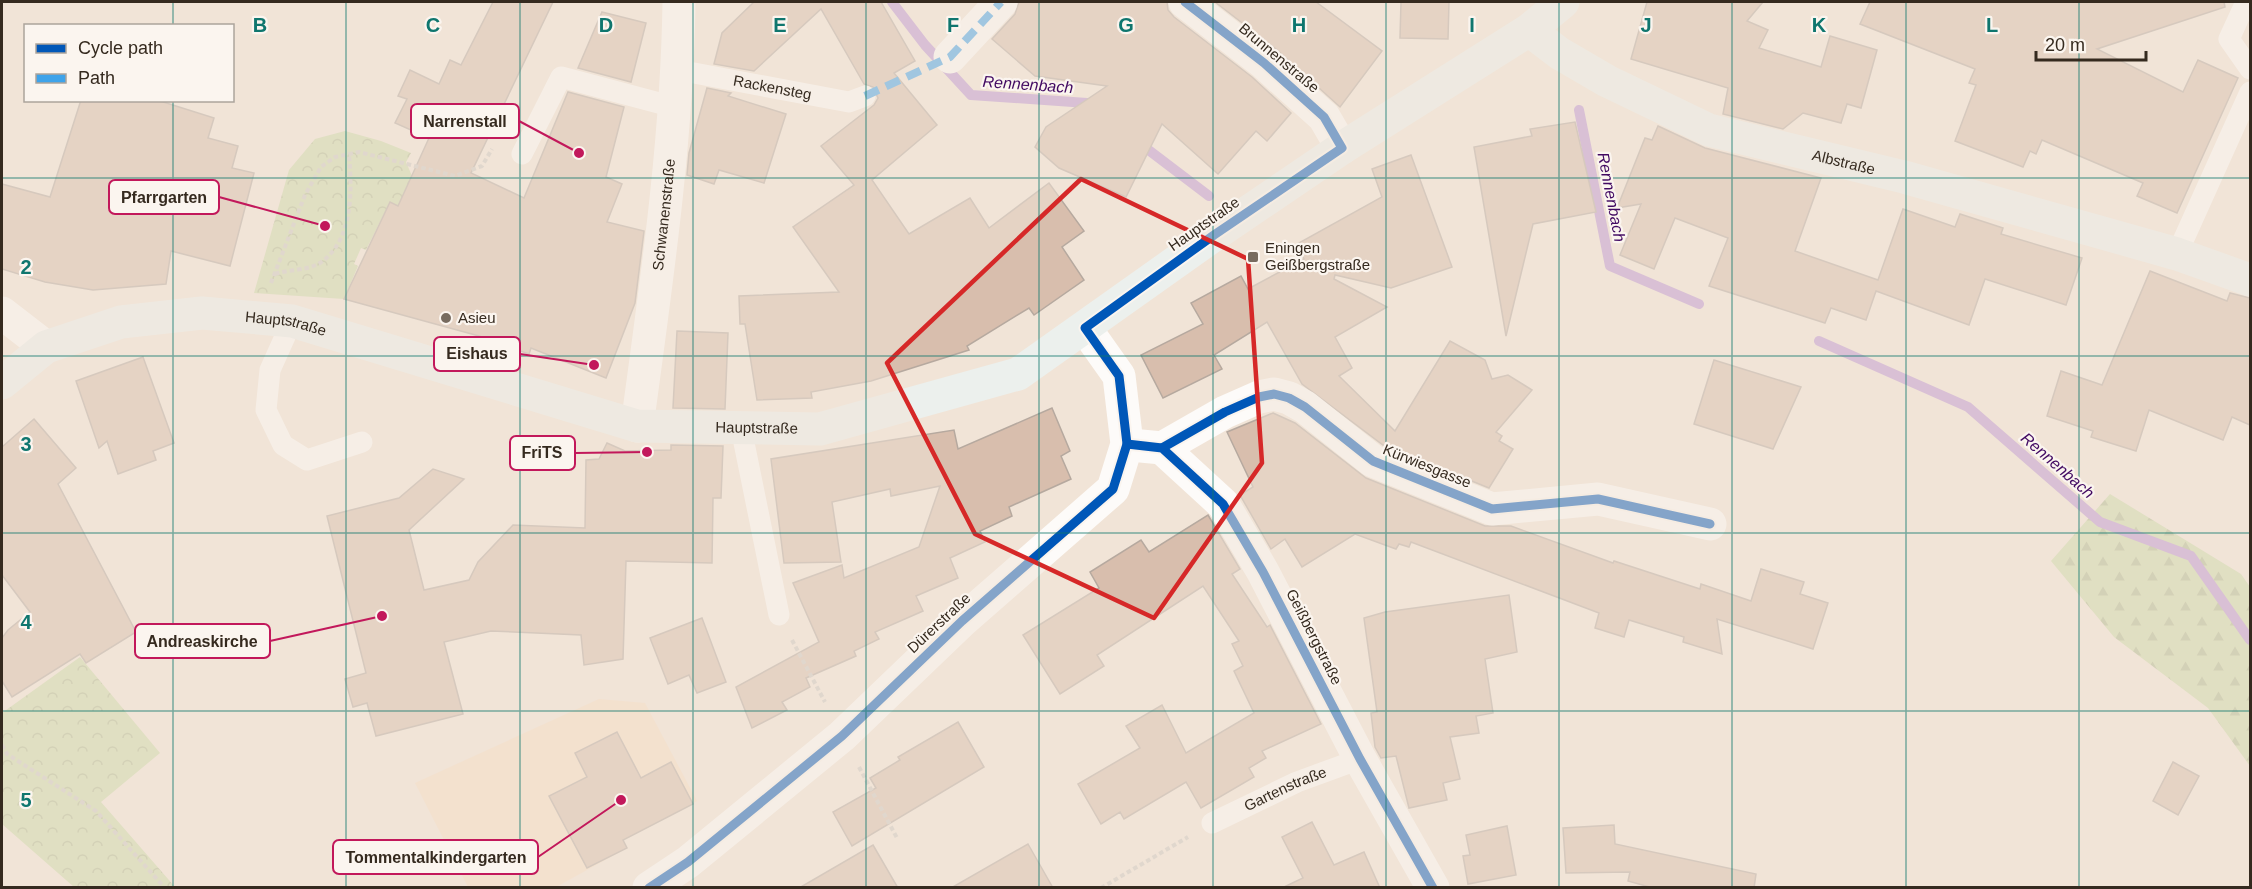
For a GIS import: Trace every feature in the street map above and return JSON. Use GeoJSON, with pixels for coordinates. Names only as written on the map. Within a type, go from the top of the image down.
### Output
{"type":"FeatureCollection","features":[{"type":"Feature","properties":{"kind":"main road","name":"Hauptstraße"},"geometry":{"type":"LineString","coordinates":[[46,346],[121,322],[202,313],[292,321],[637,426],[820,429],[1018,374],[1214,235],[1342,148],[1529,30],[1563,2]]}},
{"type":"Feature","properties":{"kind":"main road","name":"Albstraße"},"geometry":{"type":"LineString","coordinates":[[1529,30],[1559,54],[1607,81],[1709,130],[1904,177],[2177,254],[2250,280]]}},
{"type":"Feature","properties":{"kind":"main road"},"geometry":{"type":"LineString","coordinates":[[2,383],[46,346]]}},
{"type":"Feature","properties":{"kind":"street","name":"Schwanenstraße"},"geometry":{"type":"LineString","coordinates":[[637,426],[661,249],[678,70],[680,2]]}},
{"type":"Feature","properties":{"kind":"street"},"geometry":{"type":"LineString","coordinates":[[950,57],[1001,2]]}},
{"type":"Feature","properties":{"kind":"street","name":"Brunnenstraße"},"geometry":{"type":"LineString","coordinates":[[1185,2],[1264,63],[1324,117],[1342,148]]}},
{"type":"Feature","properties":{"kind":"street"},"geometry":{"type":"LineString","coordinates":[[2,314],[46,346]]}},
{"type":"Feature","properties":{"kind":"street","name":"Dürerstraße"},"geometry":{"type":"LineString","coordinates":[[649,888],[688,862],[842,736],[962,621],[1113,489],[1127,444],[1119,376],[1085,328]]}},
{"type":"Feature","properties":{"kind":"street","name":"Kürwiesgasse"},"geometry":{"type":"LineString","coordinates":[[1162,448],[1226,412],[1259,397],[1274,394],[1289,398],[1305,407],[1372,461],[1492,509],[1598,498],[1710,524]]}},
{"type":"Feature","properties":{"kind":"street"},"geometry":{"type":"LineString","coordinates":[[1127,444],[1162,448]]}},
{"type":"Feature","properties":{"kind":"street","name":"Geißbergstraße"},"geometry":{"type":"LineString","coordinates":[[1162,448],[1223,504],[1263,572],[1360,759],[1433,888]]}},
{"type":"Feature","properties":{"kind":"lane"},"geometry":{"type":"LineString","coordinates":[[2246,2],[2229,39],[2250,69]]}},
{"type":"Feature","properties":{"kind":"lane","name":"Rackensteg"},"geometry":{"type":"LineString","coordinates":[[678,70],[849,102],[865,96]]}},
{"type":"Feature","properties":{"kind":"lane"},"geometry":{"type":"LineString","coordinates":[[522,154],[561,77],[674,107]]}},
{"type":"Feature","properties":{"kind":"lane"},"geometry":{"type":"LineString","coordinates":[[2177,254],[2250,92]]}},
{"type":"Feature","properties":{"kind":"lane"},"geometry":{"type":"LineString","coordinates":[[292,321],[270,370],[266,410],[283,445],[307,460],[362,442]]}},
{"type":"Feature","properties":{"kind":"lane"},"geometry":{"type":"LineString","coordinates":[[741,428],[779,615]]}},
{"type":"Feature","properties":{"kind":"lane","name":"Gartenstraße"},"geometry":{"type":"LineString","coordinates":[[1212,823],[1297,782],[1360,759]]}},
{"type":"Feature","properties":{"kind":"path"},"geometry":{"type":"LineString","coordinates":[[259,318],[304,195],[321,167],[335,157],[369,154],[454,176],[482,166],[495,143],[522,154]]}},
{"type":"Feature","properties":{"kind":"path"},"geometry":{"type":"LineString","coordinates":[[274,274],[306,269],[321,262],[334,248],[345,225],[352,191],[349,154]]}},
{"type":"Feature","properties":{"kind":"path"},"geometry":{"type":"LineString","coordinates":[[779,615],[897,838]]}},
{"type":"Feature","properties":{"kind":"path"},"geometry":{"type":"LineString","coordinates":[[2,745],[7,754],[96,811],[165,888]]}},
{"type":"Feature","properties":{"kind":"path"},"geometry":{"type":"LineString","coordinates":[[1101,888],[1212,823]]}},
{"type":"Feature","properties":{"kind":"highlighted area"},"geometry":{"type":"Polygon","coordinates":[[[1081,179],[1248,259],[1262,463],[1154,618],[975,534],[887,363],[1081,179]]]}},
{"type":"Feature","properties":{"kind":"shaded area"},"geometry":{"type":"Polygon","coordinates":[[[599,699],[645,703],[697,801],[623,840],[627,848],[556,887],[468,887],[415,783],[599,699]]]}},
{"type":"Feature","properties":{"kind":"green space"},"geometry":{"type":"Polygon","coordinates":[[[345,131],[381,141],[411,153],[406,162],[412,176],[398,206],[390,202],[366,250],[361,248],[354,264],[358,266],[344,299],[254,293],[289,170],[315,139],[345,131]]]}},
{"type":"Feature","properties":{"kind":"green space"},"geometry":{"type":"Polygon","coordinates":[[[2110,494],[2241,574],[2250,587],[2250,766],[2208,708],[2114,637],[2051,561],[2110,494]]]}},
{"type":"Feature","properties":{"kind":"green space"},"geometry":{"type":"Polygon","coordinates":[[[80,657],[160,753],[101,802],[175,887],[74,887],[2,824],[2,713],[80,657]]]}},
{"type":"Feature","properties":{"kind":"building"},"geometry":{"type":"Polygon","coordinates":[[[493,2],[553,2],[471,173],[524,198],[568,92],[624,107],[606,177],[622,184],[607,222],[644,231],[635,303],[606,378],[531,348],[529,354],[479,336],[344,299],[390,202],[398,206],[429,138],[395,123],[407,99],[398,96],[410,70],[439,84],[450,60],[461,65],[493,2]]]}},
{"type":"Feature","properties":{"kind":"building"},"geometry":{"type":"Polygon","coordinates":[[[754,2],[881,2],[915,61],[894,73],[937,125],[872,180],[909,234],[970,198],[989,228],[1049,183],[1084,231],[1062,247],[1084,280],[1034,315],[1029,308],[967,346],[969,350],[871,381],[811,392],[812,398],[757,400],[745,324],[740,324],[739,296],[839,292],[793,227],[854,185],[821,146],[874,105],[878,98],[873,87],[864,84],[821,9],[754,71],[714,64],[722,33],[754,2]]]}},
{"type":"Feature","properties":{"kind":"building"},"geometry":{"type":"Polygon","coordinates":[[[1019,2],[1167,2],[1168,10],[1174,17],[1252,77],[1291,113],[1267,141],[1256,131],[1218,174],[1162,124],[1126,197],[1059,168],[1035,147],[1046,127],[1107,86],[1035,76],[992,39],[1015,14],[1019,2]]]}},
{"type":"Feature","properties":{"kind":"building"},"geometry":{"type":"Polygon","coordinates":[[[1215,2],[1316,2],[1382,51],[1340,107],[1276,49],[1215,2]]]}},
{"type":"Feature","properties":{"kind":"building"},"geometry":{"type":"Polygon","coordinates":[[[1401,2],[1449,2],[1448,39],[1400,38],[1401,2]]]}},
{"type":"Feature","properties":{"kind":"building"},"geometry":{"type":"Polygon","coordinates":[[[1647,2],[1763,2],[1747,21],[1768,30],[1759,48],[1821,67],[1830,36],[1877,50],[1861,108],[1847,104],[1841,123],[1803,113],[1783,129],[1723,114],[1728,88],[1631,59],[1647,2]]]}},
{"type":"Feature","properties":{"kind":"building"},"geometry":{"type":"Polygon","coordinates":[[[1870,2],[2224,2],[2225,7],[2097,49],[2183,92],[2198,60],[2238,78],[2177,213],[2137,196],[2143,183],[2042,140],[2036,154],[2030,151],[2023,167],[1955,141],[1976,85],[1969,83],[1975,69],[1860,24],[1870,2]]]}},
{"type":"Feature","properties":{"kind":"building"},"geometry":{"type":"Polygon","coordinates":[[[602,12],[646,23],[631,82],[578,68],[602,12]]]}},
{"type":"Feature","properties":{"kind":"building"},"geometry":{"type":"Polygon","coordinates":[[[707,88],[731,93],[728,96],[786,114],[764,183],[719,170],[714,184],[687,175],[689,153],[707,88]]]}},
{"type":"Feature","properties":{"kind":"building"},"geometry":{"type":"Polygon","coordinates":[[[80,102],[163,102],[214,118],[208,138],[238,146],[232,168],[254,173],[230,266],[171,251],[166,284],[93,290],[45,282],[2,269],[2,184],[50,197],[80,102]]]}},
{"type":"Feature","properties":{"kind":"building"},"geometry":{"type":"Polygon","coordinates":[[[1575,122],[1596,212],[1533,224],[1506,336],[1474,147],[1532,136],[1530,129],[1575,122]]]}},
{"type":"Feature","properties":{"kind":"building"},"geometry":{"type":"Polygon","coordinates":[[[1658,126],[1705,148],[1821,178],[1795,251],[1878,280],[1903,209],[1955,227],[1960,214],[2003,228],[2001,234],[2082,258],[2066,305],[1985,279],[1969,325],[1876,291],[1866,320],[1831,308],[1825,323],[1709,286],[1728,238],[1675,218],[1654,269],[1620,255],[1641,204],[1617,208],[1645,138],[1652,140],[1658,126]]]}},
{"type":"Feature","properties":{"kind":"building"},"geometry":{"type":"Polygon","coordinates":[[[1411,155],[1452,267],[1391,288],[1335,275],[1334,279],[1387,307],[1335,337],[1352,368],[1339,376],[1395,431],[1450,341],[1485,360],[1492,379],[1508,375],[1532,390],[1496,432],[1502,436],[1499,441],[1513,449],[1489,488],[1383,445],[1302,384],[1267,322],[1214,355],[1222,369],[1163,398],[1141,355],[1203,324],[1191,303],[1241,276],[1248,289],[1304,259],[1297,244],[1382,197],[1372,169],[1411,155]]]}},
{"type":"Feature","properties":{"kind":"building"},"geometry":{"type":"Polygon","coordinates":[[[2150,271],[2227,301],[2230,293],[2250,298],[2250,425],[2232,417],[2223,440],[2149,410],[2136,451],[2091,437],[2093,431],[2047,416],[2061,371],[2102,385],[2150,271]]]}},
{"type":"Feature","properties":{"kind":"building"},"geometry":{"type":"Polygon","coordinates":[[[677,331],[728,333],[725,409],[673,408],[677,331]]]}},
{"type":"Feature","properties":{"kind":"building"},"geometry":{"type":"Polygon","coordinates":[[[143,357],[174,443],[153,451],[156,460],[118,474],[107,441],[99,448],[76,381],[143,357]]]}},
{"type":"Feature","properties":{"kind":"building"},"geometry":{"type":"Polygon","coordinates":[[[1714,360],[1801,387],[1773,449],[1694,424],[1714,360]]]}},
{"type":"Feature","properties":{"kind":"building"},"geometry":{"type":"Polygon","coordinates":[[[1052,408],[1070,451],[1061,456],[1071,479],[1009,507],[1012,516],[980,531],[985,542],[950,558],[958,578],[916,596],[923,611],[875,632],[879,639],[854,651],[856,656],[806,678],[810,687],[782,702],[787,710],[752,728],[736,687],[819,642],[793,583],[842,565],[844,578],[919,547],[940,486],[891,496],[890,489],[832,502],[841,562],[784,563],[771,459],[954,430],[958,449],[1052,408]]]}},
{"type":"Feature","properties":{"kind":"building"},"geometry":{"type":"Polygon","coordinates":[[[1273,413],[1295,423],[1366,478],[1485,526],[1511,526],[1613,563],[1614,561],[1700,589],[1701,584],[1751,601],[1761,569],[1804,582],[1800,594],[1828,603],[1813,649],[1717,619],[1722,654],[1683,642],[1684,637],[1629,620],[1624,637],[1595,628],[1599,613],[1411,542],[1409,547],[1399,544],[1396,549],[1355,534],[1302,567],[1285,539],[1271,549],[1240,495],[1253,487],[1227,432],[1273,413]]]}},
{"type":"Feature","properties":{"kind":"building"},"geometry":{"type":"Polygon","coordinates":[[[34,419],[76,468],[58,484],[136,632],[86,663],[80,654],[12,697],[2,681],[2,638],[30,612],[2,575],[2,447],[34,419]]]}},
{"type":"Feature","properties":{"kind":"building"},"geometry":{"type":"Polygon","coordinates":[[[607,443],[625,451],[671,450],[671,445],[723,446],[721,498],[713,498],[712,563],[626,561],[623,659],[584,665],[581,635],[491,631],[444,642],[463,714],[376,736],[367,703],[353,707],[345,679],[366,673],[327,516],[399,498],[433,469],[464,479],[409,530],[424,590],[469,580],[478,562],[513,525],[585,528],[586,460],[599,459],[607,443]]]}},
{"type":"Feature","properties":{"kind":"building"},"geometry":{"type":"Polygon","coordinates":[[[1208,515],[1240,569],[1232,574],[1267,627],[1270,625],[1321,724],[1262,751],[1266,758],[1249,768],[1254,777],[1201,808],[1186,782],[1124,819],[1120,812],[1101,824],[1078,784],[1140,748],[1126,726],[1162,705],[1186,753],[1254,713],[1234,671],[1243,666],[1232,644],[1239,641],[1203,586],[1097,655],[1104,666],[1060,694],[1023,635],[1099,588],[1090,572],[1141,540],[1149,552],[1208,515]]]}},
{"type":"Feature","properties":{"kind":"building"},"geometry":{"type":"Polygon","coordinates":[[[1509,595],[1517,652],[1485,659],[1493,713],[1476,716],[1479,733],[1450,737],[1460,779],[1443,783],[1447,800],[1409,808],[1396,756],[1381,758],[1375,747],[1371,713],[1377,712],[1364,618],[1385,612],[1509,595]]]}},
{"type":"Feature","properties":{"kind":"building"},"geometry":{"type":"Polygon","coordinates":[[[702,618],[726,682],[697,693],[689,675],[668,684],[650,638],[702,618]]]}},
{"type":"Feature","properties":{"kind":"building"},"geometry":{"type":"Polygon","coordinates":[[[958,722],[984,767],[852,846],[833,812],[876,788],[870,778],[900,760],[898,757],[958,722]]]}},
{"type":"Feature","properties":{"kind":"building"},"geometry":{"type":"Polygon","coordinates":[[[617,732],[641,778],[671,762],[693,804],[623,840],[627,848],[587,868],[549,796],[587,777],[575,753],[617,732]]]}},
{"type":"Feature","properties":{"kind":"building"},"geometry":{"type":"Polygon","coordinates":[[[2173,762],[2199,776],[2178,815],[2153,801],[2173,762]]]}},
{"type":"Feature","properties":{"kind":"building"},"geometry":{"type":"Polygon","coordinates":[[[1312,822],[1334,865],[1364,852],[1380,888],[1282,888],[1303,878],[1282,837],[1312,822]]]}},
{"type":"Feature","properties":{"kind":"building"},"geometry":{"type":"Polygon","coordinates":[[[1614,825],[1615,844],[1756,874],[1754,888],[1653,888],[1628,881],[1630,872],[1566,873],[1563,828],[1614,825]]]}},
{"type":"Feature","properties":{"kind":"building"},"geometry":{"type":"Polygon","coordinates":[[[1507,826],[1516,875],[1468,884],[1463,856],[1470,855],[1466,835],[1507,826]]]}},
{"type":"Feature","properties":{"kind":"building"},"geometry":{"type":"Polygon","coordinates":[[[1028,844],[1053,888],[951,888],[1028,844]]]}},
{"type":"Feature","properties":{"kind":"building"},"geometry":{"type":"Polygon","coordinates":[[[873,845],[898,888],[799,888],[873,845]]]}},
{"type":"Feature","properties":{"kind":"waterway","name":"Rennenbach"},"geometry":{"type":"LineString","coordinates":[[892,2],[925,45],[971,95],[1087,103],[1094,109]]}},
{"type":"Feature","properties":{"kind":"waterway","name":"Rennenbach"},"geometry":{"type":"LineString","coordinates":[[1579,110],[1610,266],[1699,304]]}},
{"type":"Feature","properties":{"kind":"waterway","name":"Rennenbach"},"geometry":{"type":"LineString","coordinates":[[1138,142],[1209,196]]}},
{"type":"Feature","properties":{"kind":"waterway","name":"Rennenbach"},"geometry":{"type":"LineString","coordinates":[[1819,341],[1968,407],[2100,522],[2191,556],[2250,640]]}},
{"type":"Feature","properties":{"kind":"marked path"},"geometry":{"type":"LineString","coordinates":[[865,96],[950,57],[1001,2]]}},
{"type":"Feature","properties":{"kind":"cycle path"},"geometry":{"type":"LineString","coordinates":[[649,888],[688,862],[842,736],[962,621],[1113,489],[1127,444],[1119,376],[1085,328],[1214,235],[1342,148],[1324,117],[1264,63],[1185,2]]}},
{"type":"Feature","properties":{"kind":"cycle path"},"geometry":{"type":"LineString","coordinates":[[1162,448],[1225,412],[1259,397],[1274,394],[1289,398],[1305,407],[1373,461],[1492,509],[1598,499],[1710,524]]}},
{"type":"Feature","properties":{"kind":"cycle path"},"geometry":{"type":"LineString","coordinates":[[1127,444],[1162,448],[1223,504],[1263,572],[1360,759],[1433,888]]}},
{"type":"Feature","properties":{"kind":"place","name":"Narrenstall"},"geometry":{"type":"Point","coordinates":[579,153]}},
{"type":"Feature","properties":{"kind":"place","name":"Pfarrgarten"},"geometry":{"type":"Point","coordinates":[325,226]}},
{"type":"Feature","properties":{"kind":"place","name":"Eningen Geißbergstraße"},"geometry":{"type":"Point","coordinates":[1253,257]}},
{"type":"Feature","properties":{"kind":"place","name":"Asieu"},"geometry":{"type":"Point","coordinates":[446,318]}},
{"type":"Feature","properties":{"kind":"place","name":"Eishaus"},"geometry":{"type":"Point","coordinates":[594,365]}},
{"type":"Feature","properties":{"kind":"place","name":"FriTS"},"geometry":{"type":"Point","coordinates":[647,452]}},
{"type":"Feature","properties":{"kind":"place","name":"Andreaskirche"},"geometry":{"type":"Point","coordinates":[382,616]}},
{"type":"Feature","properties":{"kind":"place","name":"Tommentalkindergarten"},"geometry":{"type":"Point","coordinates":[621,800]}}]}
